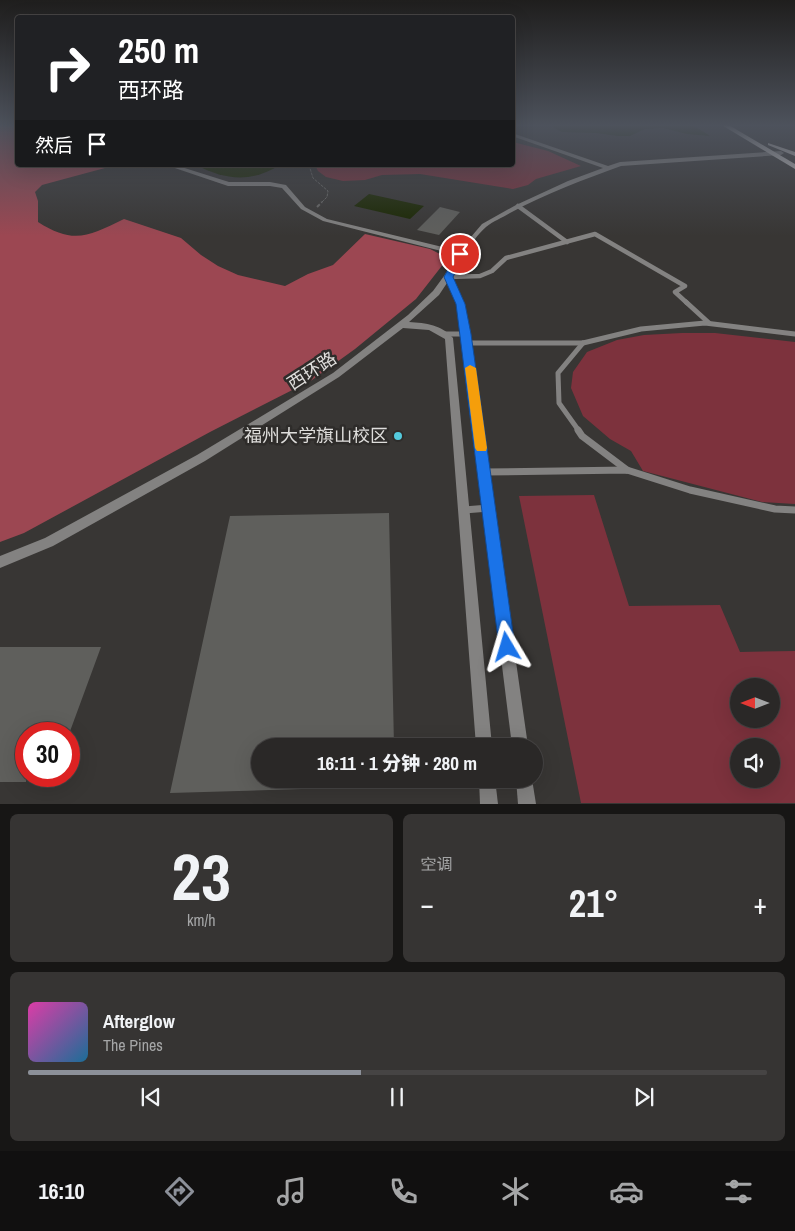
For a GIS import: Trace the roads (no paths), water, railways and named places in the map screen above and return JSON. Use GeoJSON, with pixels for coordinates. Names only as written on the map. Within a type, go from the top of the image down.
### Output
{"type":"FeatureCollection","features":[{"type":"Feature","properties":{"kind":"street"},"geometry":{"type":"LineString","coordinates":[[587,162],[608,169],[630,170],[715,162]]}},
{"type":"Feature","properties":{"kind":"street","name":"西环路"},"geometry":{"type":"LineString","coordinates":[[0,562],[49,542],[216,449],[336,375],[401,325],[436,293],[448,277],[460,254],[484,225],[518,206],[570,182],[620,164],[654,162]]}},
{"type":"Feature","properties":{"kind":"street"},"geometry":{"type":"LineString","coordinates":[[175,167],[228,184],[284,186],[303,208],[325,220],[460,254]]}},
{"type":"Feature","properties":{"kind":"street"},"geometry":{"type":"LineString","coordinates":[[448,277],[460,304],[466,339],[519,738]]}},
{"type":"Feature","properties":{"kind":"street"},"geometry":{"type":"LineString","coordinates":[[401,325],[428,325],[449,338],[483,738]]}},
{"type":"Feature","properties":{"kind":"street"},"geometry":{"type":"LineString","coordinates":[[488,788],[489,804]]}},
{"type":"Feature","properties":{"kind":"street"},"geometry":{"type":"LineString","coordinates":[[525,788],[527,804]]}},
{"type":"Feature","properties":{"kind":"lane"},"geometry":{"type":"LineString","coordinates":[[518,206],[567,242]]}},
{"type":"Feature","properties":{"kind":"lane"},"geometry":{"type":"LineString","coordinates":[[448,277],[484,277],[497,268],[506,258],[595,234],[686,286],[675,292],[710,323]]}},
{"type":"Feature","properties":{"kind":"lane"},"geometry":{"type":"LineString","coordinates":[[445,334],[466,339],[584,343],[641,329],[710,323],[795,334]]}},
{"type":"Feature","properties":{"kind":"lane"},"geometry":{"type":"LineString","coordinates":[[584,343],[558,373],[559,403],[582,436],[627,470]]}},
{"type":"Feature","properties":{"kind":"lane"},"geometry":{"type":"LineString","coordinates":[[484,472],[627,470],[690,490],[775,509],[795,510]]}},
{"type":"Feature","properties":{"kind":"lane"},"geometry":{"type":"LineString","coordinates":[[464,510],[489,508]]}},
{"type":"Feature","properties":{"kind":"place","name":"福州大学旗山校区"},"geometry":{"type":"Point","coordinates":[398,436]}}]}
